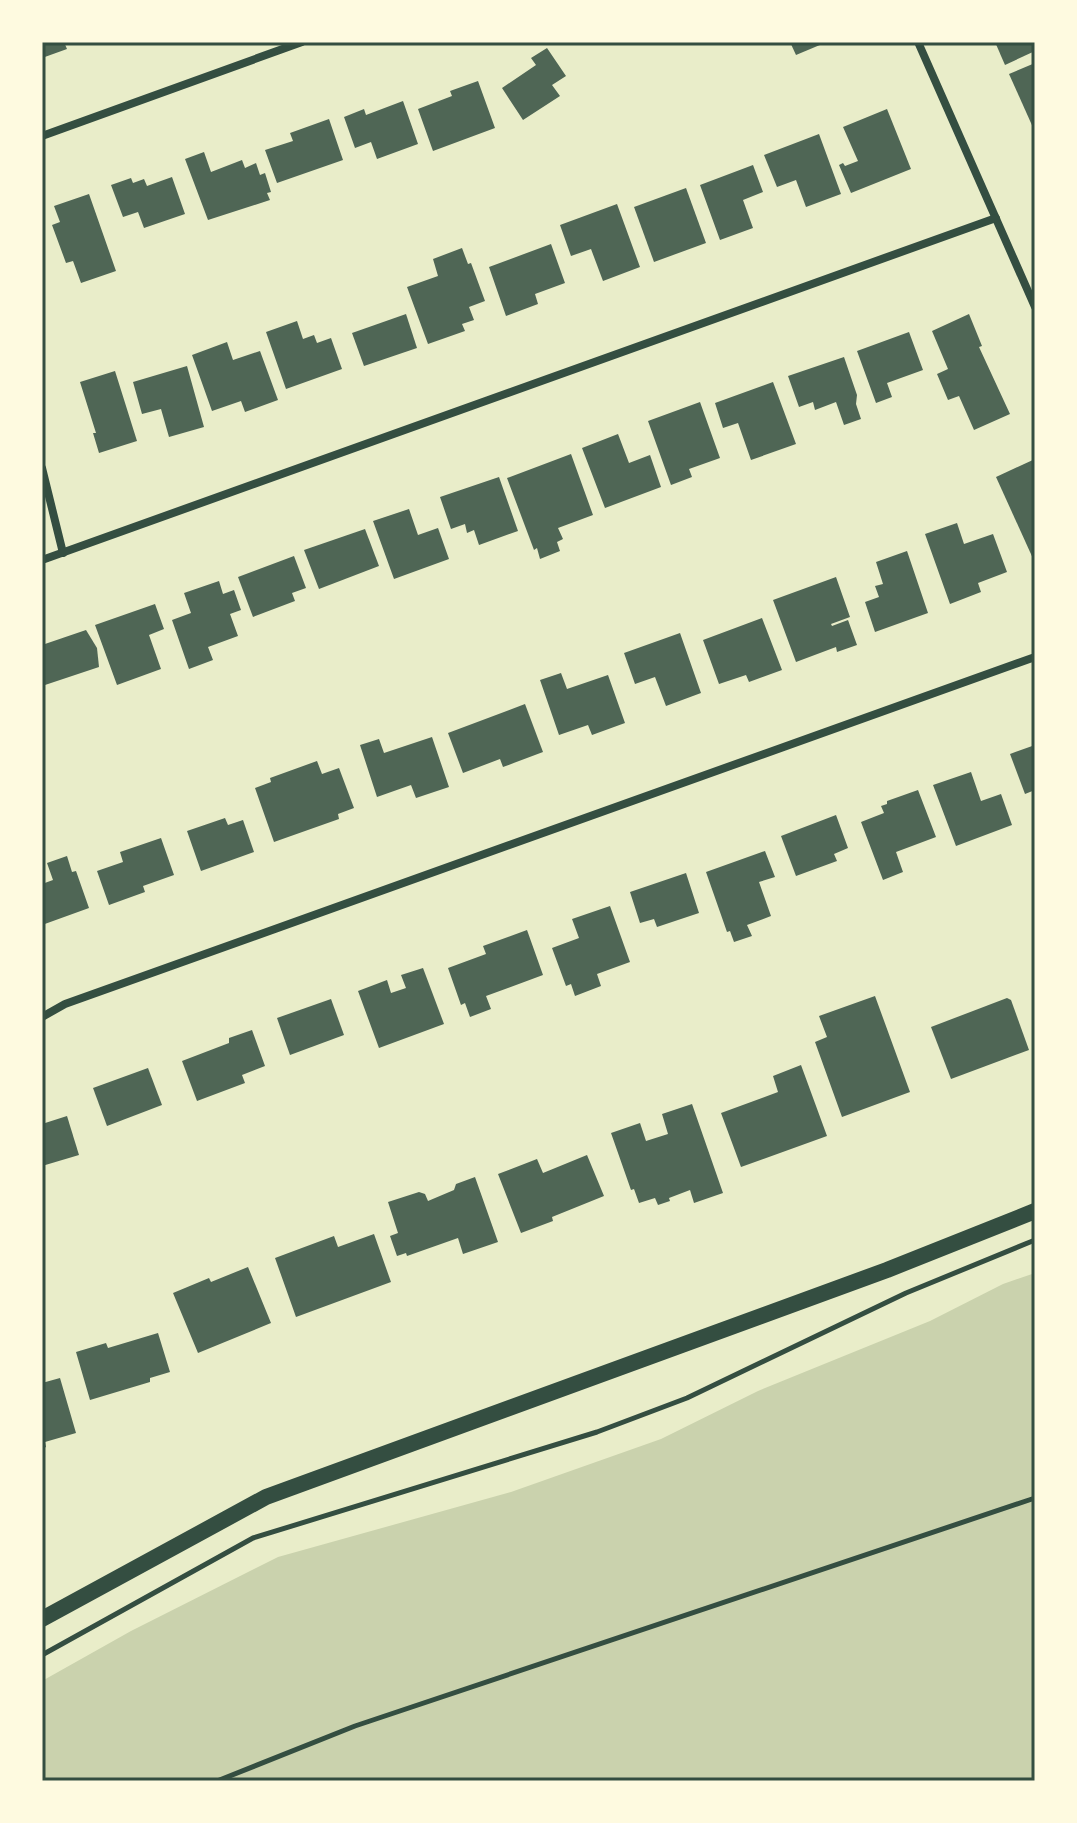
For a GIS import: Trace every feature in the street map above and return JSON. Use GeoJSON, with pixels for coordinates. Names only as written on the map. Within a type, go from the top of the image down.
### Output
{"type":"FeatureCollection","features":[{"type":"Feature","properties":{"kind":"main road"},"geometry":{"type":"LineString","coordinates":[[42,1619],[266,1497],[887,1270],[1035,1211]]}},
{"type":"Feature","properties":{"kind":"street"},"geometry":{"type":"LineString","coordinates":[[42,136],[302,42]]}},
{"type":"Feature","properties":{"kind":"street"},"geometry":{"type":"LineString","coordinates":[[918,42],[1035,307]]}},
{"type":"Feature","properties":{"kind":"street"},"geometry":{"type":"LineString","coordinates":[[42,560],[996,218]]}},
{"type":"Feature","properties":{"kind":"street"},"geometry":{"type":"LineString","coordinates":[[42,468],[63,553]]}},
{"type":"Feature","properties":{"kind":"street"},"geometry":{"type":"LineString","coordinates":[[42,1017],[65,1004],[1035,657]]}},
{"type":"Feature","properties":{"kind":"path"},"geometry":{"type":"LineString","coordinates":[[42,1655],[253,1538],[597,1432],[672,1404],[906,1293],[1035,1240]]}},
{"type":"Feature","properties":{"kind":"path"},"geometry":{"type":"LineString","coordinates":[[217,1781],[355,1726],[1035,1498]]}},
{"type":"Feature","properties":{"kind":"green space"},"geometry":{"type":"Polygon","coordinates":[[[1035,1273],[1035,1781],[42,1781],[42,1681],[131,1631],[278,1557],[511,1492],[661,1439],[758,1391],[930,1321],[1003,1284],[1035,1273]]]}},
{"type":"Feature","properties":{"kind":"building"},"geometry":{"type":"Polygon","coordinates":[[[42,42],[64,42],[67,49],[42,58],[42,42]]]}},
{"type":"Feature","properties":{"kind":"building"},"geometry":{"type":"Polygon","coordinates":[[[790,42],[827,42],[796,55],[790,42]]]}},
{"type":"Feature","properties":{"kind":"building"},"geometry":{"type":"Polygon","coordinates":[[[995,42],[1035,42],[1035,51],[1005,65],[995,42]]]}},
{"type":"Feature","properties":{"kind":"building"},"geometry":{"type":"Polygon","coordinates":[[[547,48],[566,76],[552,85],[560,96],[523,120],[502,88],[536,65],[531,58],[547,48]]]}},
{"type":"Feature","properties":{"kind":"building"},"geometry":{"type":"Polygon","coordinates":[[[1035,63],[1035,132],[1009,74],[1035,63]]]}},
{"type":"Feature","properties":{"kind":"building"},"geometry":{"type":"Polygon","coordinates":[[[478,81],[495,128],[433,151],[418,109],[452,96],[450,91],[478,81]]]}},
{"type":"Feature","properties":{"kind":"building"},"geometry":{"type":"Polygon","coordinates":[[[403,101],[418,144],[377,159],[371,142],[355,148],[344,117],[364,109],[366,115],[403,101]]]}},
{"type":"Feature","properties":{"kind":"building"},"geometry":{"type":"Polygon","coordinates":[[[887,109],[911,169],[851,193],[839,165],[858,161],[843,127],[887,109]]]}},
{"type":"Feature","properties":{"kind":"building"},"geometry":{"type":"Polygon","coordinates":[[[329,119],[343,160],[277,183],[265,150],[293,141],[290,133],[329,119]]]}},
{"type":"Feature","properties":{"kind":"building"},"geometry":{"type":"Polygon","coordinates":[[[819,134],[841,194],[806,207],[796,180],[777,187],[764,155],[819,134]]]}},
{"type":"Feature","properties":{"kind":"building"},"geometry":{"type":"Polygon","coordinates":[[[204,152],[211,172],[242,160],[245,168],[256,163],[260,175],[265,173],[271,192],[267,193],[270,200],[208,220],[185,159],[204,152]]]}},
{"type":"Feature","properties":{"kind":"building"},"geometry":{"type":"Polygon","coordinates":[[[753,165],[763,192],[743,200],[753,228],[720,240],[700,185],[753,165]]]}},
{"type":"Feature","properties":{"kind":"building"},"geometry":{"type":"Polygon","coordinates":[[[172,177],[185,214],[144,228],[138,212],[123,217],[111,185],[131,178],[133,183],[144,179],[147,186],[172,177]]]}},
{"type":"Feature","properties":{"kind":"building"},"geometry":{"type":"Polygon","coordinates":[[[686,188],[706,243],[654,262],[634,207],[686,188]]]}},
{"type":"Feature","properties":{"kind":"building"},"geometry":{"type":"Polygon","coordinates":[[[89,194],[116,271],[81,283],[73,261],[66,263],[52,225],[60,222],[54,206],[89,194]]]}},
{"type":"Feature","properties":{"kind":"building"},"geometry":{"type":"Polygon","coordinates":[[[617,204],[640,267],[603,281],[591,249],[571,256],[560,225],[617,204]]]}},
{"type":"Feature","properties":{"kind":"building"},"geometry":{"type":"Polygon","coordinates":[[[551,244],[565,283],[535,294],[538,304],[506,316],[489,267],[551,244]]]}},
{"type":"Feature","properties":{"kind":"building"},"geometry":{"type":"Polygon","coordinates":[[[462,248],[485,301],[469,307],[474,320],[462,324],[465,331],[428,344],[407,287],[438,276],[433,259],[462,248]]]}},
{"type":"Feature","properties":{"kind":"building"},"geometry":{"type":"Polygon","coordinates":[[[406,314],[417,348],[364,366],[352,333],[406,314]]]}},
{"type":"Feature","properties":{"kind":"building"},"geometry":{"type":"Polygon","coordinates":[[[969,314],[982,346],[979,347],[1010,414],[974,430],[959,396],[948,400],[937,374],[948,369],[932,331],[969,314]]]}},
{"type":"Feature","properties":{"kind":"building"},"geometry":{"type":"Polygon","coordinates":[[[297,321],[303,339],[314,335],[317,343],[331,338],[342,369],[286,389],[266,332],[297,321]]]}},
{"type":"Feature","properties":{"kind":"building"},"geometry":{"type":"Polygon","coordinates":[[[909,332],[923,370],[887,383],[892,397],[876,403],[857,351],[909,332]]]}},
{"type":"Feature","properties":{"kind":"building"},"geometry":{"type":"Polygon","coordinates":[[[227,342],[233,360],[260,351],[278,400],[245,412],[241,401],[212,411],[192,355],[227,342]]]}},
{"type":"Feature","properties":{"kind":"building"},"geometry":{"type":"Polygon","coordinates":[[[844,357],[857,395],[856,404],[861,419],[844,425],[836,402],[815,410],[813,402],[799,407],[788,376],[844,357]]]}},
{"type":"Feature","properties":{"kind":"building"},"geometry":{"type":"Polygon","coordinates":[[[187,366],[204,427],[169,437],[161,409],[142,414],[133,382],[187,366]]]}},
{"type":"Feature","properties":{"kind":"building"},"geometry":{"type":"Polygon","coordinates":[[[115,371],[137,441],[99,453],[80,382],[115,371]]]}},
{"type":"Feature","properties":{"kind":"building"},"geometry":{"type":"Polygon","coordinates":[[[773,382],[796,444],[751,460],[738,423],[723,428],[715,403],[773,382]]]}},
{"type":"Feature","properties":{"kind":"building"},"geometry":{"type":"Polygon","coordinates":[[[700,402],[720,458],[689,469],[692,477],[671,485],[648,421],[700,402]]]}},
{"type":"Feature","properties":{"kind":"building"},"geometry":{"type":"Polygon","coordinates":[[[618,434],[629,463],[650,455],[661,487],[605,508],[582,448],[618,434]]]}},
{"type":"Feature","properties":{"kind":"building"},"geometry":{"type":"Polygon","coordinates":[[[571,454],[593,515],[558,528],[563,539],[557,542],[560,551],[540,559],[507,478],[571,454]]]}},
{"type":"Feature","properties":{"kind":"building"},"geometry":{"type":"Polygon","coordinates":[[[1035,459],[1035,563],[996,477],[1035,459]]]}},
{"type":"Feature","properties":{"kind":"building"},"geometry":{"type":"Polygon","coordinates":[[[499,477],[518,531],[479,545],[474,530],[467,533],[465,524],[451,529],[440,497],[499,477]]]}},
{"type":"Feature","properties":{"kind":"building"},"geometry":{"type":"Polygon","coordinates":[[[409,509],[418,535],[438,528],[449,559],[394,579],[373,521],[409,509]]]}},
{"type":"Feature","properties":{"kind":"building"},"geometry":{"type":"Polygon","coordinates":[[[957,523],[964,544],[993,534],[1007,572],[978,583],[981,592],[950,604],[925,534],[957,523]]]}},
{"type":"Feature","properties":{"kind":"building"},"geometry":{"type":"Polygon","coordinates":[[[365,529],[379,566],[319,589],[304,550],[365,529]]]}},
{"type":"Feature","properties":{"kind":"building"},"geometry":{"type":"Polygon","coordinates":[[[907,551],[928,613],[875,632],[865,602],[879,597],[875,586],[883,584],[876,562],[907,551]]]}},
{"type":"Feature","properties":{"kind":"building"},"geometry":{"type":"Polygon","coordinates":[[[294,556],[306,588],[292,593],[295,601],[253,617],[238,577],[294,556]]]}},
{"type":"Feature","properties":{"kind":"building"},"geometry":{"type":"Polygon","coordinates":[[[836,577],[850,617],[831,624],[848,620],[857,645],[837,652],[836,647],[796,662],[773,600],[836,577]]]}},
{"type":"Feature","properties":{"kind":"building"},"geometry":{"type":"Polygon","coordinates":[[[219,581],[223,594],[234,590],[241,610],[230,614],[238,636],[208,647],[213,660],[189,669],[172,620],[191,613],[184,593],[219,581]]]}},
{"type":"Feature","properties":{"kind":"building"},"geometry":{"type":"Polygon","coordinates":[[[155,604],[164,629],[149,635],[161,669],[117,685],[95,625],[155,604]]]}},
{"type":"Feature","properties":{"kind":"building"},"geometry":{"type":"Polygon","coordinates":[[[762,618],[782,670],[749,682],[746,675],[719,684],[703,640],[762,618]]]}},
{"type":"Feature","properties":{"kind":"building"},"geometry":{"type":"Polygon","coordinates":[[[86,630],[97,648],[99,667],[42,686],[42,645],[86,630]]]}},
{"type":"Feature","properties":{"kind":"building"},"geometry":{"type":"Polygon","coordinates":[[[680,633],[701,693],[666,706],[655,677],[635,684],[624,653],[680,633]]]}},
{"type":"Feature","properties":{"kind":"building"},"geometry":{"type":"Polygon","coordinates":[[[561,673],[567,689],[608,675],[625,723],[592,735],[588,725],[559,735],[540,680],[561,673]]]}},
{"type":"Feature","properties":{"kind":"building"},"geometry":{"type":"Polygon","coordinates":[[[525,704],[543,752],[503,767],[500,759],[463,773],[448,733],[525,704]]]}},
{"type":"Feature","properties":{"kind":"building"},"geometry":{"type":"Polygon","coordinates":[[[432,737],[449,787],[416,798],[411,785],[377,797],[360,745],[379,739],[384,753],[432,737]]]}},
{"type":"Feature","properties":{"kind":"building"},"geometry":{"type":"Polygon","coordinates":[[[1035,745],[1035,790],[1025,794],[1010,754],[1035,745]]]}},
{"type":"Feature","properties":{"kind":"building"},"geometry":{"type":"Polygon","coordinates":[[[317,761],[322,774],[339,768],[354,808],[338,814],[339,819],[274,842],[255,788],[271,782],[270,778],[317,761]]]}},
{"type":"Feature","properties":{"kind":"building"},"geometry":{"type":"Polygon","coordinates":[[[971,772],[981,801],[1001,794],[1012,825],[956,846],[933,785],[971,772]]]}},
{"type":"Feature","properties":{"kind":"building"},"geometry":{"type":"Polygon","coordinates":[[[918,790],[936,837],[896,852],[903,872],[883,880],[861,822],[884,813],[881,806],[887,801],[918,790]]]}},
{"type":"Feature","properties":{"kind":"building"},"geometry":{"type":"Polygon","coordinates":[[[836,815],[848,848],[834,854],[837,861],[796,876],[781,836],[836,815]]]}},
{"type":"Feature","properties":{"kind":"building"},"geometry":{"type":"Polygon","coordinates":[[[225,818],[228,825],[243,820],[254,852],[201,871],[187,831],[225,818]]]}},
{"type":"Feature","properties":{"kind":"building"},"geometry":{"type":"Polygon","coordinates":[[[161,838],[174,875],[143,886],[145,892],[109,905],[97,871],[123,862],[120,852],[161,838]]]}},
{"type":"Feature","properties":{"kind":"building"},"geometry":{"type":"Polygon","coordinates":[[[765,851],[775,877],[759,882],[771,916],[747,925],[752,936],[734,942],[730,931],[727,932],[706,872],[765,851]]]}},
{"type":"Feature","properties":{"kind":"building"},"geometry":{"type":"Polygon","coordinates":[[[67,856],[72,872],[76,871],[89,908],[42,925],[42,884],[53,880],[47,863],[67,856]]]}},
{"type":"Feature","properties":{"kind":"building"},"geometry":{"type":"Polygon","coordinates":[[[686,873],[699,913],[657,927],[654,919],[640,923],[630,892],[686,873]]]}},
{"type":"Feature","properties":{"kind":"building"},"geometry":{"type":"Polygon","coordinates":[[[610,906],[630,962],[597,974],[601,986],[575,996],[571,984],[566,986],[552,948],[579,938],[572,919],[610,906]]]}},
{"type":"Feature","properties":{"kind":"building"},"geometry":{"type":"Polygon","coordinates":[[[527,930],[543,975],[486,996],[491,1009],[470,1017],[465,1003],[461,1005],[448,968],[486,954],[483,946],[527,930]]]}},
{"type":"Feature","properties":{"kind":"building"},"geometry":{"type":"Polygon","coordinates":[[[423,968],[444,1024],[379,1048],[358,991],[387,980],[391,993],[406,988],[401,975],[423,968]]]}},
{"type":"Feature","properties":{"kind":"building"},"geometry":{"type":"Polygon","coordinates":[[[875,996],[910,1092],[842,1117],[815,1042],[827,1037],[819,1016],[875,996]]]}},
{"type":"Feature","properties":{"kind":"building"},"geometry":{"type":"Polygon","coordinates":[[[1007,998],[1011,1000],[1029,1050],[951,1079],[931,1027],[1007,998]]]}},
{"type":"Feature","properties":{"kind":"building"},"geometry":{"type":"Polygon","coordinates":[[[331,999],[344,1035],[290,1055],[277,1018],[331,999]]]}},
{"type":"Feature","properties":{"kind":"building"},"geometry":{"type":"Polygon","coordinates":[[[252,1030],[265,1066],[242,1075],[245,1083],[197,1101],[182,1061],[229,1043],[229,1038],[252,1030]]]}},
{"type":"Feature","properties":{"kind":"building"},"geometry":{"type":"Polygon","coordinates":[[[801,1065],[827,1136],[741,1167],[721,1113],[778,1092],[773,1076],[801,1065]]]}},
{"type":"Feature","properties":{"kind":"building"},"geometry":{"type":"Polygon","coordinates":[[[148,1068],[162,1105],[107,1126],[93,1088],[148,1068]]]}},
{"type":"Feature","properties":{"kind":"building"},"geometry":{"type":"Polygon","coordinates":[[[692,1104],[723,1193],[694,1203],[690,1190],[658,1205],[655,1198],[639,1203],[634,1189],[631,1190],[611,1133],[640,1123],[646,1141],[668,1134],[662,1114],[692,1104]]]}},
{"type":"Feature","properties":{"kind":"building"},"geometry":{"type":"Polygon","coordinates":[[[67,1116],[79,1155],[42,1166],[42,1124],[67,1116]]]}},
{"type":"Feature","properties":{"kind":"building"},"geometry":{"type":"Polygon","coordinates":[[[587,1155],[604,1196],[521,1233],[498,1174],[537,1159],[543,1173],[587,1155]]]}},
{"type":"Feature","properties":{"kind":"building"},"geometry":{"type":"Polygon","coordinates":[[[475,1177],[498,1242],[463,1254],[458,1238],[407,1256],[406,1253],[397,1256],[390,1236],[398,1233],[388,1202],[419,1192],[425,1194],[428,1201],[454,1190],[456,1184],[475,1177]]]}},
{"type":"Feature","properties":{"kind":"building"},"geometry":{"type":"Polygon","coordinates":[[[374,1234],[391,1282],[296,1317],[275,1258],[334,1236],[338,1247],[374,1234]]]}},
{"type":"Feature","properties":{"kind":"building"},"geometry":{"type":"Polygon","coordinates":[[[248,1267],[271,1323],[198,1353],[173,1293],[248,1267]]]}},
{"type":"Feature","properties":{"kind":"building"},"geometry":{"type":"Polygon","coordinates":[[[158,1333],[170,1372],[150,1378],[150,1382],[90,1400],[76,1352],[106,1343],[108,1348],[158,1333]]]}},
{"type":"Feature","properties":{"kind":"building"},"geometry":{"type":"Polygon","coordinates":[[[60,1378],[76,1433],[45,1442],[46,1447],[42,1449],[42,1383],[60,1378]]]}}]}
